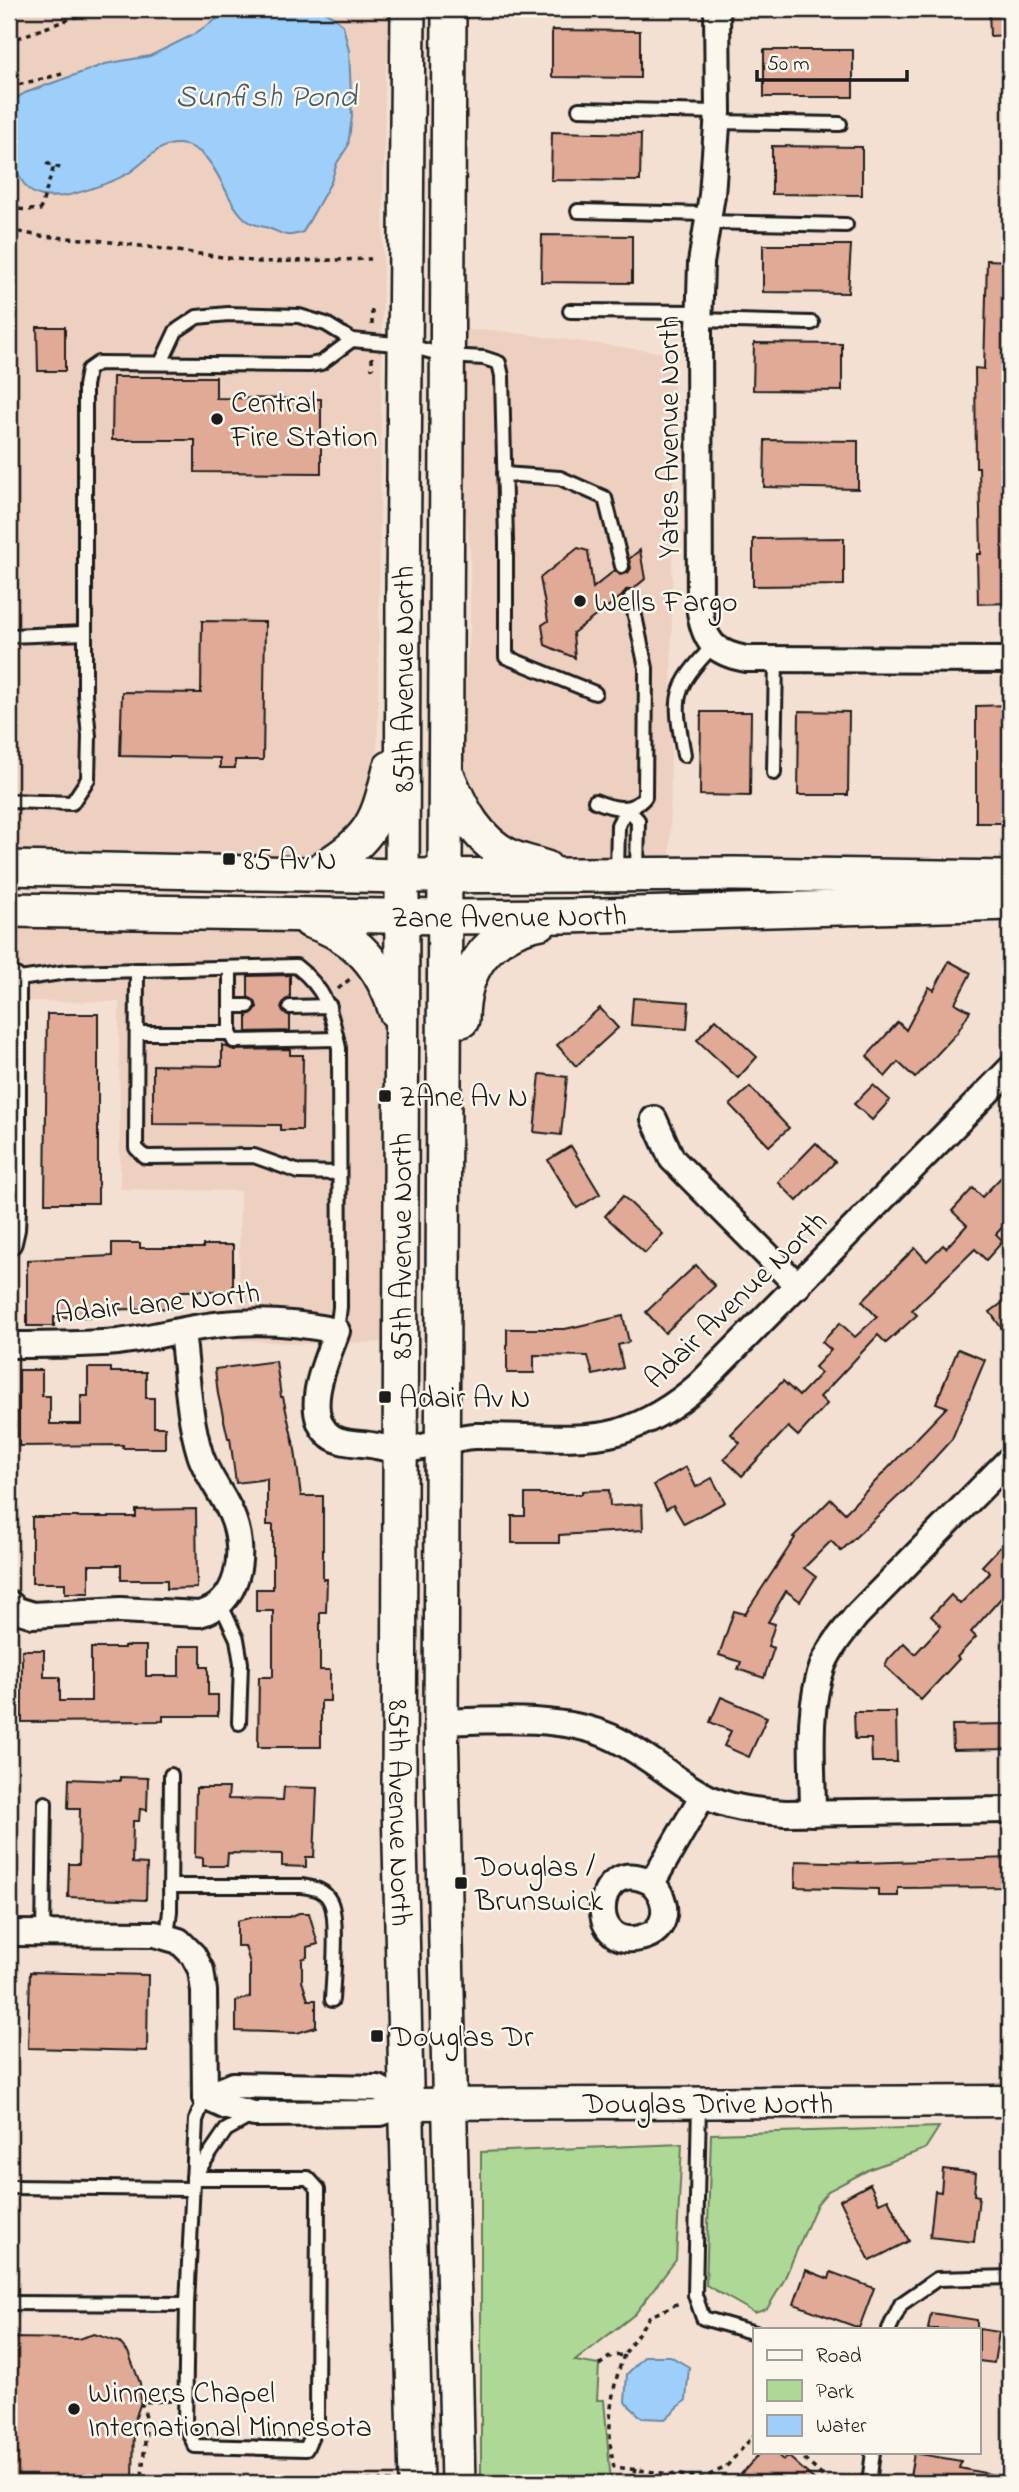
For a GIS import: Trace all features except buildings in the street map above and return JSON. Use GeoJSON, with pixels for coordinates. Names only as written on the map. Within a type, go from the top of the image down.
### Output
{"type":"FeatureCollection","features":[{"type":"Feature","properties":{"kind":"main road","name":"85th Avenue North"},"geometry":{"type":"LineString","coordinates":[[408,9],[399,1817],[416,2483]]}},
{"type":"Feature","properties":{"kind":"main road","name":"85th Avenue North"},"geometry":{"type":"LineString","coordinates":[[449,9],[441,1722],[458,2483]]}},
{"type":"Feature","properties":{"kind":"main road"},"geometry":{"type":"LineString","coordinates":[[313,874],[361,840],[377,817],[403,711]]}},
{"type":"Feature","properties":{"kind":"main road"},"geometry":{"type":"LineString","coordinates":[[445,771],[464,814],[480,833],[508,855],[565,875]]}},
{"type":"Feature","properties":{"kind":"main road","name":"Zane Avenue North"},"geometry":{"type":"LineString","coordinates":[[9,868],[402,876],[1010,878]]}},
{"type":"Feature","properties":{"kind":"main road","name":"Zane Avenue North"},"geometry":{"type":"LineString","coordinates":[[9,910],[445,917],[1010,903]]}},
{"type":"Feature","properties":{"kind":"main road"},"geometry":{"type":"LineString","coordinates":[[252,915],[302,918],[332,929],[354,943],[366,953],[389,990],[402,1034]]}},
{"type":"Feature","properties":{"kind":"main road"},"geometry":{"type":"LineString","coordinates":[[443,1240],[459,1193],[462,1001],[467,979],[484,953],[510,933],[535,923],[568,916]]}},
{"type":"Feature","properties":{"kind":"street","name":"Yates Avenue North"},"geometry":{"type":"LineString","coordinates":[[713,646],[703,630],[700,612],[699,316],[701,262],[718,117],[717,9]]}},
{"type":"Feature","properties":{"kind":"street"},"geometry":{"type":"LineString","coordinates":[[713,646],[728,655],[746,659],[1010,660]]}},
{"type":"Feature","properties":{"kind":"street"},"geometry":{"type":"LineString","coordinates":[[9,1242],[13,1209],[11,981]]}},
{"type":"Feature","properties":{"kind":"street","name":"Adair Avenue North"},"geometry":{"type":"LineString","coordinates":[[399,1451],[471,1436],[579,1436],[615,1433],[645,1422],[674,1406],[700,1384],[798,1286],[1010,1069]]}},
{"type":"Feature","properties":{"kind":"street"},"geometry":{"type":"LineString","coordinates":[[654,1119],[673,1159],[798,1286]]}},
{"type":"Feature","properties":{"kind":"street","name":"Adair Lane North"},"geometry":{"type":"LineString","coordinates":[[9,1345],[118,1342],[222,1324],[266,1322],[308,1325],[337,1331]]}},
{"type":"Feature","properties":{"kind":"street"},"geometry":{"type":"LineString","coordinates":[[9,1603],[17,1610],[33,1615],[120,1610],[199,1614],[221,1605],[230,1592],[238,1566],[237,1531],[200,1455],[194,1429],[182,1331]]}},
{"type":"Feature","properties":{"kind":"street"},"geometry":{"type":"LineString","coordinates":[[337,1331],[319,1383],[316,1403],[318,1421],[326,1433],[337,1440],[399,1451]]}},
{"type":"Feature","properties":{"kind":"street"},"geometry":{"type":"LineString","coordinates":[[813,1813],[813,1726],[816,1695],[823,1666],[837,1639],[856,1615],[1010,1459]]}},
{"type":"Feature","properties":{"kind":"street"},"geometry":{"type":"LineString","coordinates":[[441,1722],[537,1721],[609,1736],[639,1752],[703,1795],[757,1811],[813,1813],[1010,1810]]}},
{"type":"Feature","properties":{"kind":"street"},"geometry":{"type":"LineString","coordinates":[[652,1883],[703,1795]]}},
{"type":"Feature","properties":{"kind":"street"},"geometry":{"type":"LineString","coordinates":[[9,1933],[155,1934],[179,1941],[193,1955],[201,1970],[204,1992],[205,2096]]}},
{"type":"Feature","properties":{"kind":"street","name":"Douglas Drive North"},"geometry":{"type":"LineString","coordinates":[[205,2096],[233,2085],[378,2088],[406,2104]]}},
{"type":"Feature","properties":{"kind":"street","name":"Douglas Drive North"},"geometry":{"type":"LineString","coordinates":[[205,2096],[227,2107],[254,2114],[382,2113],[406,2104],[1010,2101]]}},
{"type":"Feature","properties":{"kind":"lane"},"geometry":{"type":"LineString","coordinates":[[580,9],[607,9]]}},
{"type":"Feature","properties":{"kind":"lane"},"geometry":{"type":"LineString","coordinates":[[579,109],[840,124]]}},
{"type":"Feature","properties":{"kind":"lane"},"geometry":{"type":"LineString","coordinates":[[578,211],[846,225]]}},
{"type":"Feature","properties":{"kind":"lane"},"geometry":{"type":"LineString","coordinates":[[570,311],[812,323]]}},
{"type":"Feature","properties":{"kind":"lane"},"geometry":{"type":"LineString","coordinates":[[161,363],[176,331],[197,317],[228,314],[299,316],[326,324],[352,340],[406,345],[447,356],[484,358],[499,363],[502,376],[506,657],[595,693]]}},
{"type":"Feature","properties":{"kind":"lane"},"geometry":{"type":"LineString","coordinates":[[9,801],[72,803],[88,779],[85,386],[88,370],[98,363],[309,365],[321,363],[352,340]]}},
{"type":"Feature","properties":{"kind":"lane"},"geometry":{"type":"LineString","coordinates":[[504,474],[561,478],[605,498],[622,566]]}},
{"type":"Feature","properties":{"kind":"lane"},"geometry":{"type":"LineString","coordinates":[[595,801],[611,808],[627,808],[639,804],[645,797],[646,668],[631,597]]}},
{"type":"Feature","properties":{"kind":"lane"},"geometry":{"type":"LineString","coordinates":[[9,636],[85,633]]}},
{"type":"Feature","properties":{"kind":"lane"},"geometry":{"type":"LineString","coordinates":[[684,755],[677,710],[680,688],[688,672],[713,646]]}},
{"type":"Feature","properties":{"kind":"lane"},"geometry":{"type":"LineString","coordinates":[[774,773],[776,659]]}},
{"type":"Feature","properties":{"kind":"lane"},"geometry":{"type":"LineString","coordinates":[[627,808],[638,820],[627,875]]}},
{"type":"Feature","properties":{"kind":"lane"},"geometry":{"type":"LineString","coordinates":[[627,808],[618,825],[627,875]]}},
{"type":"Feature","properties":{"kind":"lane"},"geometry":{"type":"LineString","coordinates":[[11,981],[67,972],[296,966],[309,976],[328,1002],[340,1048],[340,1307],[337,1331]]}},
{"type":"Feature","properties":{"kind":"lane"},"geometry":{"type":"LineString","coordinates":[[230,968],[230,1033],[234,1041],[337,1040]]}},
{"type":"Feature","properties":{"kind":"lane"},"geometry":{"type":"LineString","coordinates":[[137,970],[136,1148],[145,1157],[254,1156],[299,1172],[338,1173]]}},
{"type":"Feature","properties":{"kind":"lane"},"geometry":{"type":"LineString","coordinates":[[290,1007],[328,1002]]}},
{"type":"Feature","properties":{"kind":"lane"},"geometry":{"type":"LineString","coordinates":[[230,1006],[248,1006]]}},
{"type":"Feature","properties":{"kind":"lane"},"geometry":{"type":"LineString","coordinates":[[137,1034],[230,1033]]}},
{"type":"Feature","properties":{"kind":"lane"},"geometry":{"type":"LineString","coordinates":[[221,1605],[237,1639],[239,1651],[240,1723]]}},
{"type":"Feature","properties":{"kind":"lane"},"geometry":{"type":"LineString","coordinates":[[167,1937],[170,1775]]}},
{"type":"Feature","properties":{"kind":"lane"},"geometry":{"type":"LineString","coordinates":[[43,1934],[45,1804]]}},
{"type":"Feature","properties":{"kind":"lane"},"geometry":{"type":"LineString","coordinates":[[170,1886],[302,1886],[316,1888],[325,1894],[332,1902],[334,1924],[332,2000]]}},
{"type":"Feature","properties":{"kind":"lane"},"geometry":{"type":"LineString","coordinates":[[9,2187],[192,2184],[309,2178],[318,2189],[317,2424],[306,2449],[195,2446],[185,2425],[192,2184],[196,2120],[205,2096]]}},
{"type":"Feature","properties":{"kind":"lane"},"geometry":{"type":"LineString","coordinates":[[699,2103],[695,2295],[703,2318],[753,2332]]}},
{"type":"Feature","properties":{"kind":"lane"},"geometry":{"type":"LineString","coordinates":[[192,2184],[226,2130],[254,2114]]}},
{"type":"Feature","properties":{"kind":"lane"},"geometry":{"type":"LineString","coordinates":[[889,2328],[901,2304],[937,2278],[1010,2277]]}},
{"type":"Feature","properties":{"kind":"lane"},"geometry":{"type":"LineString","coordinates":[[9,2303],[187,2304]]}},
{"type":"Feature","properties":{"kind":"lane"},"geometry":{"type":"LineString","coordinates":[[869,2483],[873,2454]]}},
{"type":"Feature","properties":{"kind":"path"},"geometry":{"type":"LineString","coordinates":[[9,43],[75,18],[91,9]]}},
{"type":"Feature","properties":{"kind":"path"},"geometry":{"type":"LineString","coordinates":[[9,87],[62,74]]}},
{"type":"Feature","properties":{"kind":"path"},"geometry":{"type":"LineString","coordinates":[[46,163],[63,169]]}},
{"type":"Feature","properties":{"kind":"path"},"geometry":{"type":"LineString","coordinates":[[9,209],[40,210],[54,166]]}},
{"type":"Feature","properties":{"kind":"path"},"geometry":{"type":"LineString","coordinates":[[9,230],[259,262],[371,260]]}},
{"type":"Feature","properties":{"kind":"path"},"geometry":{"type":"LineString","coordinates":[[328,1002],[354,976]]}},
{"type":"Feature","properties":{"kind":"path"},"geometry":{"type":"LineString","coordinates":[[695,2295],[649,2317],[624,2355],[617,2373],[608,2429],[614,2467],[704,2478],[726,2467],[753,2436]]}},
{"type":"Feature","properties":{"kind":"path"},"geometry":{"type":"LineString","coordinates":[[599,2365],[611,2356],[624,2355]]}},
{"type":"Feature","properties":{"kind":"path"},"geometry":{"type":"LineString","coordinates":[[799,2454],[830,2483]]}},
{"type":"Feature","properties":{"kind":"path"},"geometry":{"type":"LineString","coordinates":[[632,2483],[635,2469]]}},
{"type":"Feature","properties":{"kind":"shaded area"},"geometry":{"type":"Polygon","coordinates":[[[9,9],[392,9],[385,78],[377,784],[363,825],[327,851],[295,862],[9,851],[9,9]]]}},
{"type":"Feature","properties":{"kind":"shaded area"},"geometry":{"type":"Polygon","coordinates":[[[459,330],[494,330],[674,354],[670,863],[534,858],[476,814],[463,776],[458,747],[470,631],[470,550],[460,462],[459,330]]]}},
{"type":"Feature","properties":{"kind":"shaded area"},"geometry":{"type":"Polygon","coordinates":[[[9,924],[309,931],[367,969],[389,1014],[390,1342],[305,1344],[238,1340],[240,1191],[120,1189],[119,1002],[9,1001],[9,924]]]}},
{"type":"Feature","properties":{"kind":"green space"},"geometry":{"type":"Polygon","coordinates":[[[939,2127],[925,2149],[870,2169],[828,2191],[817,2204],[783,2282],[767,2309],[755,2313],[706,2285],[711,2134],[939,2127]]]}},
{"type":"Feature","properties":{"kind":"green space"},"geometry":{"type":"Polygon","coordinates":[[[682,2144],[676,2260],[635,2314],[575,2361],[599,2365],[597,2400],[604,2400],[611,2483],[481,2483],[481,2152],[682,2144]]]}},
{"type":"Feature","properties":{"kind":"water","name":"Sunfish Pond"},"geometry":{"type":"Polygon","coordinates":[[[232,9],[318,9],[343,25],[349,51],[352,117],[348,146],[303,232],[286,235],[248,221],[231,201],[203,154],[192,147],[179,144],[163,147],[119,178],[77,193],[43,196],[32,192],[25,185],[10,148],[9,119],[11,108],[18,97],[105,64],[150,56],[191,36],[232,9]]]}},
{"type":"Feature","properties":{"kind":"water"},"geometry":{"type":"Polygon","coordinates":[[[645,2356],[670,2356],[689,2367],[686,2400],[665,2419],[642,2418],[625,2402],[627,2374],[645,2356]]]}},
{"type":"Feature","properties":{"kind":"place","name":"Central Fire Station"},"geometry":{"type":"Point","coordinates":[217,419]}},
{"type":"Feature","properties":{"kind":"place","name":"Wells Fargo"},"geometry":{"type":"Point","coordinates":[580,601]}},
{"type":"Feature","properties":{"kind":"place","name":"85 Av N"},"geometry":{"type":"Point","coordinates":[229,859]}},
{"type":"Feature","properties":{"kind":"place","name":"ZAne Av N"},"geometry":{"type":"Point","coordinates":[385,1096]}},
{"type":"Feature","properties":{"kind":"place","name":"Adair Av N"},"geometry":{"type":"Point","coordinates":[385,1397]}},
{"type":"Feature","properties":{"kind":"place","name":"Douglas / Brunswick"},"geometry":{"type":"Point","coordinates":[461,1883]}},
{"type":"Feature","properties":{"kind":"place","name":"Douglas Dr"},"geometry":{"type":"Point","coordinates":[377,2036]}},
{"type":"Feature","properties":{"kind":"place","name":"Winners Chapel International Minnesota"},"geometry":{"type":"Point","coordinates":[74,2409]}}]}
